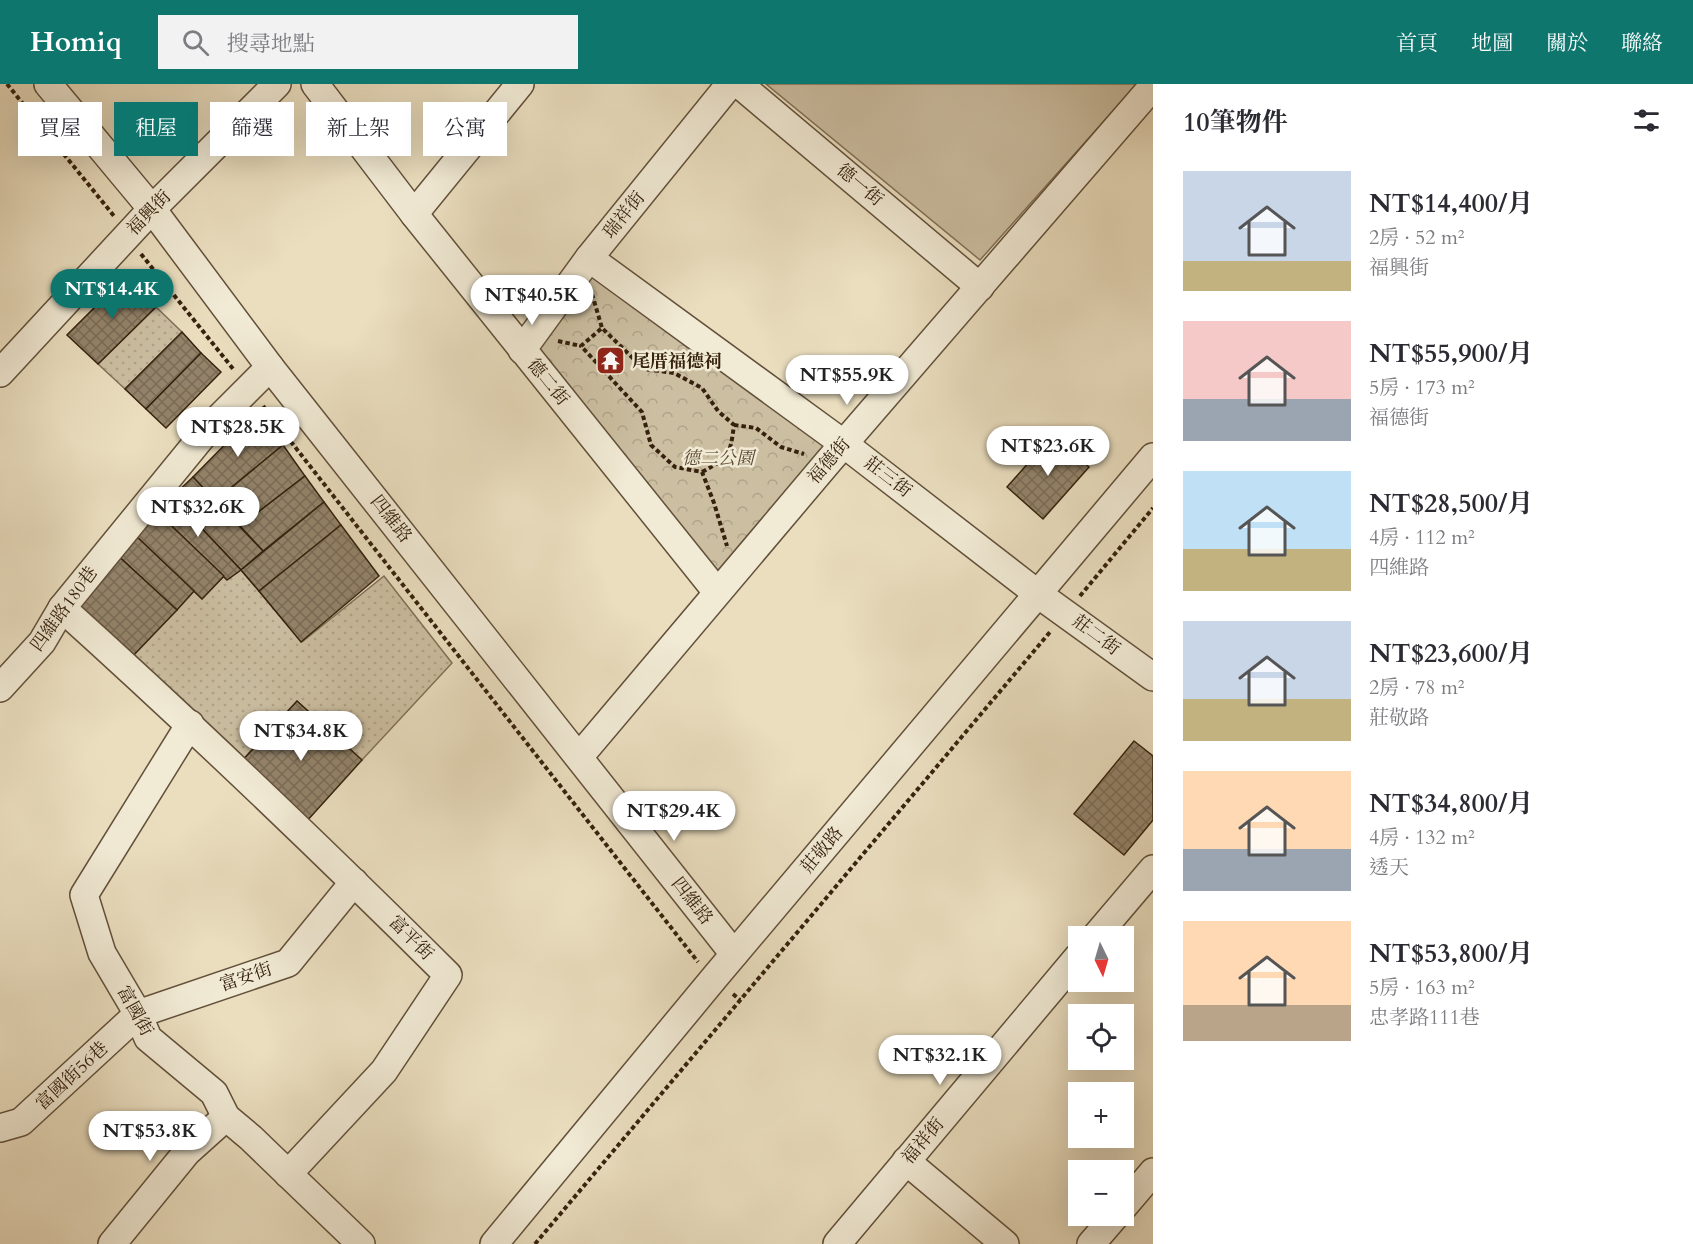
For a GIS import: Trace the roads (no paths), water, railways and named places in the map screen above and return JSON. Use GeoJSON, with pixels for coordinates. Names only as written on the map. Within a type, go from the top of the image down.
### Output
{"type":"FeatureCollection","features":[{"type":"Feature","properties":{"kind":"street","name":"四維路"},"geometry":{"type":"LineString","coordinates":[[48,84],[152,209],[270,367],[734,954]]}},
{"type":"Feature","properties":{"kind":"street","name":"福興街"},"geometry":{"type":"LineString","coordinates":[[0,373],[152,209],[277,84]]}},
{"type":"Feature","properties":{"kind":"street","name":"德二街"},"geometry":{"type":"LineString","coordinates":[[315,84],[522,350],[726,582]]}},
{"type":"Feature","properties":{"kind":"street"},"geometry":{"type":"LineString","coordinates":[[414,214],[520,84]]}},
{"type":"Feature","properties":{"kind":"street","name":"瑞祥街"},"geometry":{"type":"LineString","coordinates":[[522,350],[590,258],[730,84]]}},
{"type":"Feature","properties":{"kind":"street","name":"德一街"},"geometry":{"type":"LineString","coordinates":[[739,84],[980,287]]}},
{"type":"Feature","properties":{"kind":"street","name":"福德街"},"geometry":{"type":"LineString","coordinates":[[579,757],[836,453],[1153,86]]}},
{"type":"Feature","properties":{"kind":"street","name":"莊三街"},"geometry":{"type":"LineString","coordinates":[[590,258],[836,453],[1038,594]]}},
{"type":"Feature","properties":{"kind":"street","name":"四維路180巷"},"geometry":{"type":"LineString","coordinates":[[0,688],[42,642],[62,608],[209,428],[270,367]]}},
{"type":"Feature","properties":{"kind":"street","name":"莊敬路"},"geometry":{"type":"LineString","coordinates":[[494,1244],[734,954],[1153,457]]}},
{"type":"Feature","properties":{"kind":"street","name":"莊二街"},"geometry":{"type":"LineString","coordinates":[[1038,594],[1153,677]]}},
{"type":"Feature","properties":{"kind":"street","name":"富平街"},"geometry":{"type":"LineString","coordinates":[[62,608],[190,724],[448,975],[384,1071],[288,1174]]}},
{"type":"Feature","properties":{"kind":"street","name":"富國街"},"geometry":{"type":"LineString","coordinates":[[190,724],[84,895],[102,953],[138,1014],[148,1038],[214,1093],[226,1117],[361,1244]]}},
{"type":"Feature","properties":{"kind":"street"},"geometry":{"type":"LineString","coordinates":[[1105,926],[1153,869]]}},
{"type":"Feature","properties":{"kind":"street","name":"富安街"},"geometry":{"type":"LineString","coordinates":[[138,1014],[288,963],[354,882]]}},
{"type":"Feature","properties":{"kind":"street","name":"福祥街"},"geometry":{"type":"LineString","coordinates":[[837,1244],[1068,969]]}},
{"type":"Feature","properties":{"kind":"street","name":"富國街56巷"},"geometry":{"type":"LineString","coordinates":[[0,1128],[21,1122],[138,1014]]}},
{"type":"Feature","properties":{"kind":"street"},"geometry":{"type":"LineString","coordinates":[[112,1244],[187,1152],[226,1117]]}},
{"type":"Feature","properties":{"kind":"street"},"geometry":{"type":"LineString","coordinates":[[906,1161],[1005,1244]]}},
{"type":"Feature","properties":{"kind":"street"},"geometry":{"type":"LineString","coordinates":[[1134,1194],[1153,1172]]}},
{"type":"Feature","properties":{"kind":"street"},"geometry":{"type":"LineString","coordinates":[[1091,1244],[1107,1226]]}},
{"type":"Feature","properties":{"kind":"place","name":"尾厝福德祠"},"geometry":{"type":"Point","coordinates":[611,361]}},
{"type":"Feature","properties":{"kind":"park label","name":"德二公園"},"geometry":{"type":"Point","coordinates":[718,458]}}]}
